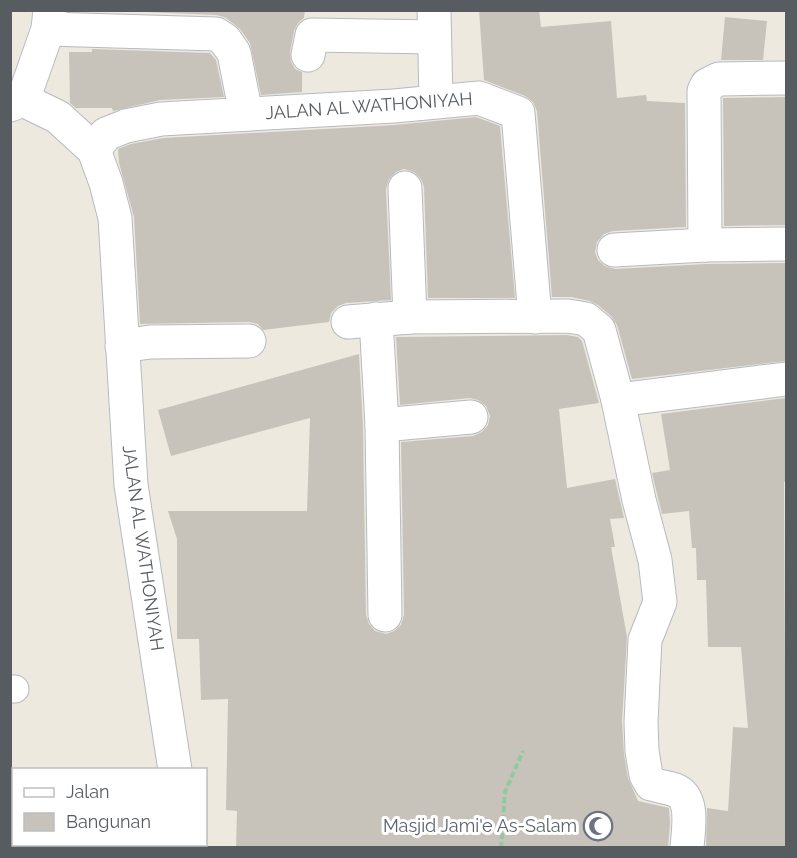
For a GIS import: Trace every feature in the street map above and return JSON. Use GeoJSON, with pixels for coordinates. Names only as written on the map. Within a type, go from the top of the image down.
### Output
{"type":"FeatureCollection","features":[{"type":"Feature","properties":{"kind":"street"},"geometry":{"type":"LineString","coordinates":[[17,102],[49,20],[216,34],[225,40],[234,52],[246,114]]}},
{"type":"Feature","properties":{"kind":"street"},"geometry":{"type":"LineString","coordinates":[[308,55],[312,35],[434,24],[436,101]]}},
{"type":"Feature","properties":{"kind":"street"},"geometry":{"type":"LineString","coordinates":[[705,245],[704,91],[707,84],[719,79],[786,78]]}},
{"type":"Feature","properties":{"kind":"street","name":"JALAN AL WATHONIYAH"},"geometry":{"type":"LineString","coordinates":[[94,150],[106,134],[126,126],[161,119],[394,106],[479,98],[518,113],[535,317]]}},
{"type":"Feature","properties":{"kind":"street","name":"JALAN AL WATHONIYAH"},"geometry":{"type":"LineString","coordinates":[[17,102],[58,117],[94,150],[115,218],[131,485],[175,768]]}},
{"type":"Feature","properties":{"kind":"street"},"geometry":{"type":"LineString","coordinates":[[405,188],[410,317]]}},
{"type":"Feature","properties":{"kind":"street"},"geometry":{"type":"LineString","coordinates":[[614,250],[705,245],[786,244]]}},
{"type":"Feature","properties":{"kind":"street"},"geometry":{"type":"LineString","coordinates":[[385,615],[382,425],[362,321],[410,317],[567,316],[586,319],[598,330],[618,400],[639,500],[655,560],[660,602],[645,640],[642,751],[646,775],[651,784],[675,790],[682,795],[688,807],[687,848]]}},
{"type":"Feature","properties":{"kind":"street"},"geometry":{"type":"LineString","coordinates":[[122,346],[150,342],[249,341]]}},
{"type":"Feature","properties":{"kind":"street"},"geometry":{"type":"LineString","coordinates":[[618,400],[786,379]]}},
{"type":"Feature","properties":{"kind":"street"},"geometry":{"type":"LineString","coordinates":[[382,425],[471,417]]}},
{"type":"Feature","properties":{"kind":"path"},"geometry":{"type":"LineString","coordinates":[[501,848],[505,792],[523,751]]}},
{"type":"Feature","properties":{"kind":"building"},"geometry":{"type":"Polygon","coordinates":[[[96,10],[305,10],[304,18],[294,31],[290,52],[291,62],[295,69],[302,72],[302,92],[261,95],[250,43],[240,29],[226,18],[217,15],[96,10]]]}},
{"type":"Feature","properties":{"kind":"building"},"geometry":{"type":"Polygon","coordinates":[[[479,10],[539,10],[541,27],[611,21],[617,98],[646,95],[647,101],[685,103],[686,227],[613,231],[604,234],[597,242],[595,252],[598,260],[605,266],[615,269],[706,264],[786,263],[786,361],[632,379],[617,325],[611,316],[590,301],[571,297],[552,297],[537,111],[533,102],[525,96],[484,80],[479,10]]]}},
{"type":"Feature","properties":{"kind":"building"},"geometry":{"type":"Polygon","coordinates":[[[725,17],[767,21],[763,60],[721,60],[725,17]]]}},
{"type":"Feature","properties":{"kind":"building"},"geometry":{"type":"Polygon","coordinates":[[[92,49],[210,53],[216,60],[224,97],[160,100],[113,111],[112,108],[76,108],[70,103],[69,52],[92,52],[92,49]]]}},
{"type":"Feature","properties":{"kind":"building"},"geometry":{"type":"Polygon","coordinates":[[[786,97],[786,225],[724,226],[723,98],[786,97]]]}},
{"type":"Feature","properties":{"kind":"building"},"geometry":{"type":"Polygon","coordinates":[[[476,117],[500,126],[515,298],[428,298],[424,187],[421,179],[414,172],[404,169],[396,172],[389,179],[386,189],[391,300],[346,303],[338,306],[331,313],[329,322],[263,330],[258,324],[249,322],[140,324],[134,217],[119,163],[118,149],[163,138],[395,125],[476,117]]]}},
{"type":"Feature","properties":{"kind":"building"},"geometry":{"type":"Polygon","coordinates":[[[567,335],[578,337],[582,341],[599,403],[559,409],[567,488],[615,479],[624,518],[610,519],[615,547],[611,547],[627,637],[622,721],[624,754],[628,778],[638,801],[669,808],[668,848],[236,848],[237,811],[226,810],[228,699],[201,700],[199,639],[177,639],[177,539],[168,511],[307,511],[310,418],[171,456],[158,410],[359,354],[363,426],[366,615],[375,631],[386,634],[401,625],[404,615],[401,442],[473,436],[482,432],[488,425],[490,416],[486,406],[470,398],[400,405],[396,337],[567,335]]]}},
{"type":"Feature","properties":{"kind":"building"},"geometry":{"type":"Polygon","coordinates":[[[786,398],[786,482],[784,482],[786,848],[706,848],[707,808],[728,811],[733,727],[748,728],[741,647],[708,647],[706,580],[697,580],[696,548],[692,548],[689,511],[662,514],[652,473],[670,470],[661,414],[786,398]]]}},
{"type":"Feature","properties":{"kind":"place","name":"Masjid Jami'e As-Salam"},"geometry":{"type":"Point","coordinates":[598,826]}}]}
